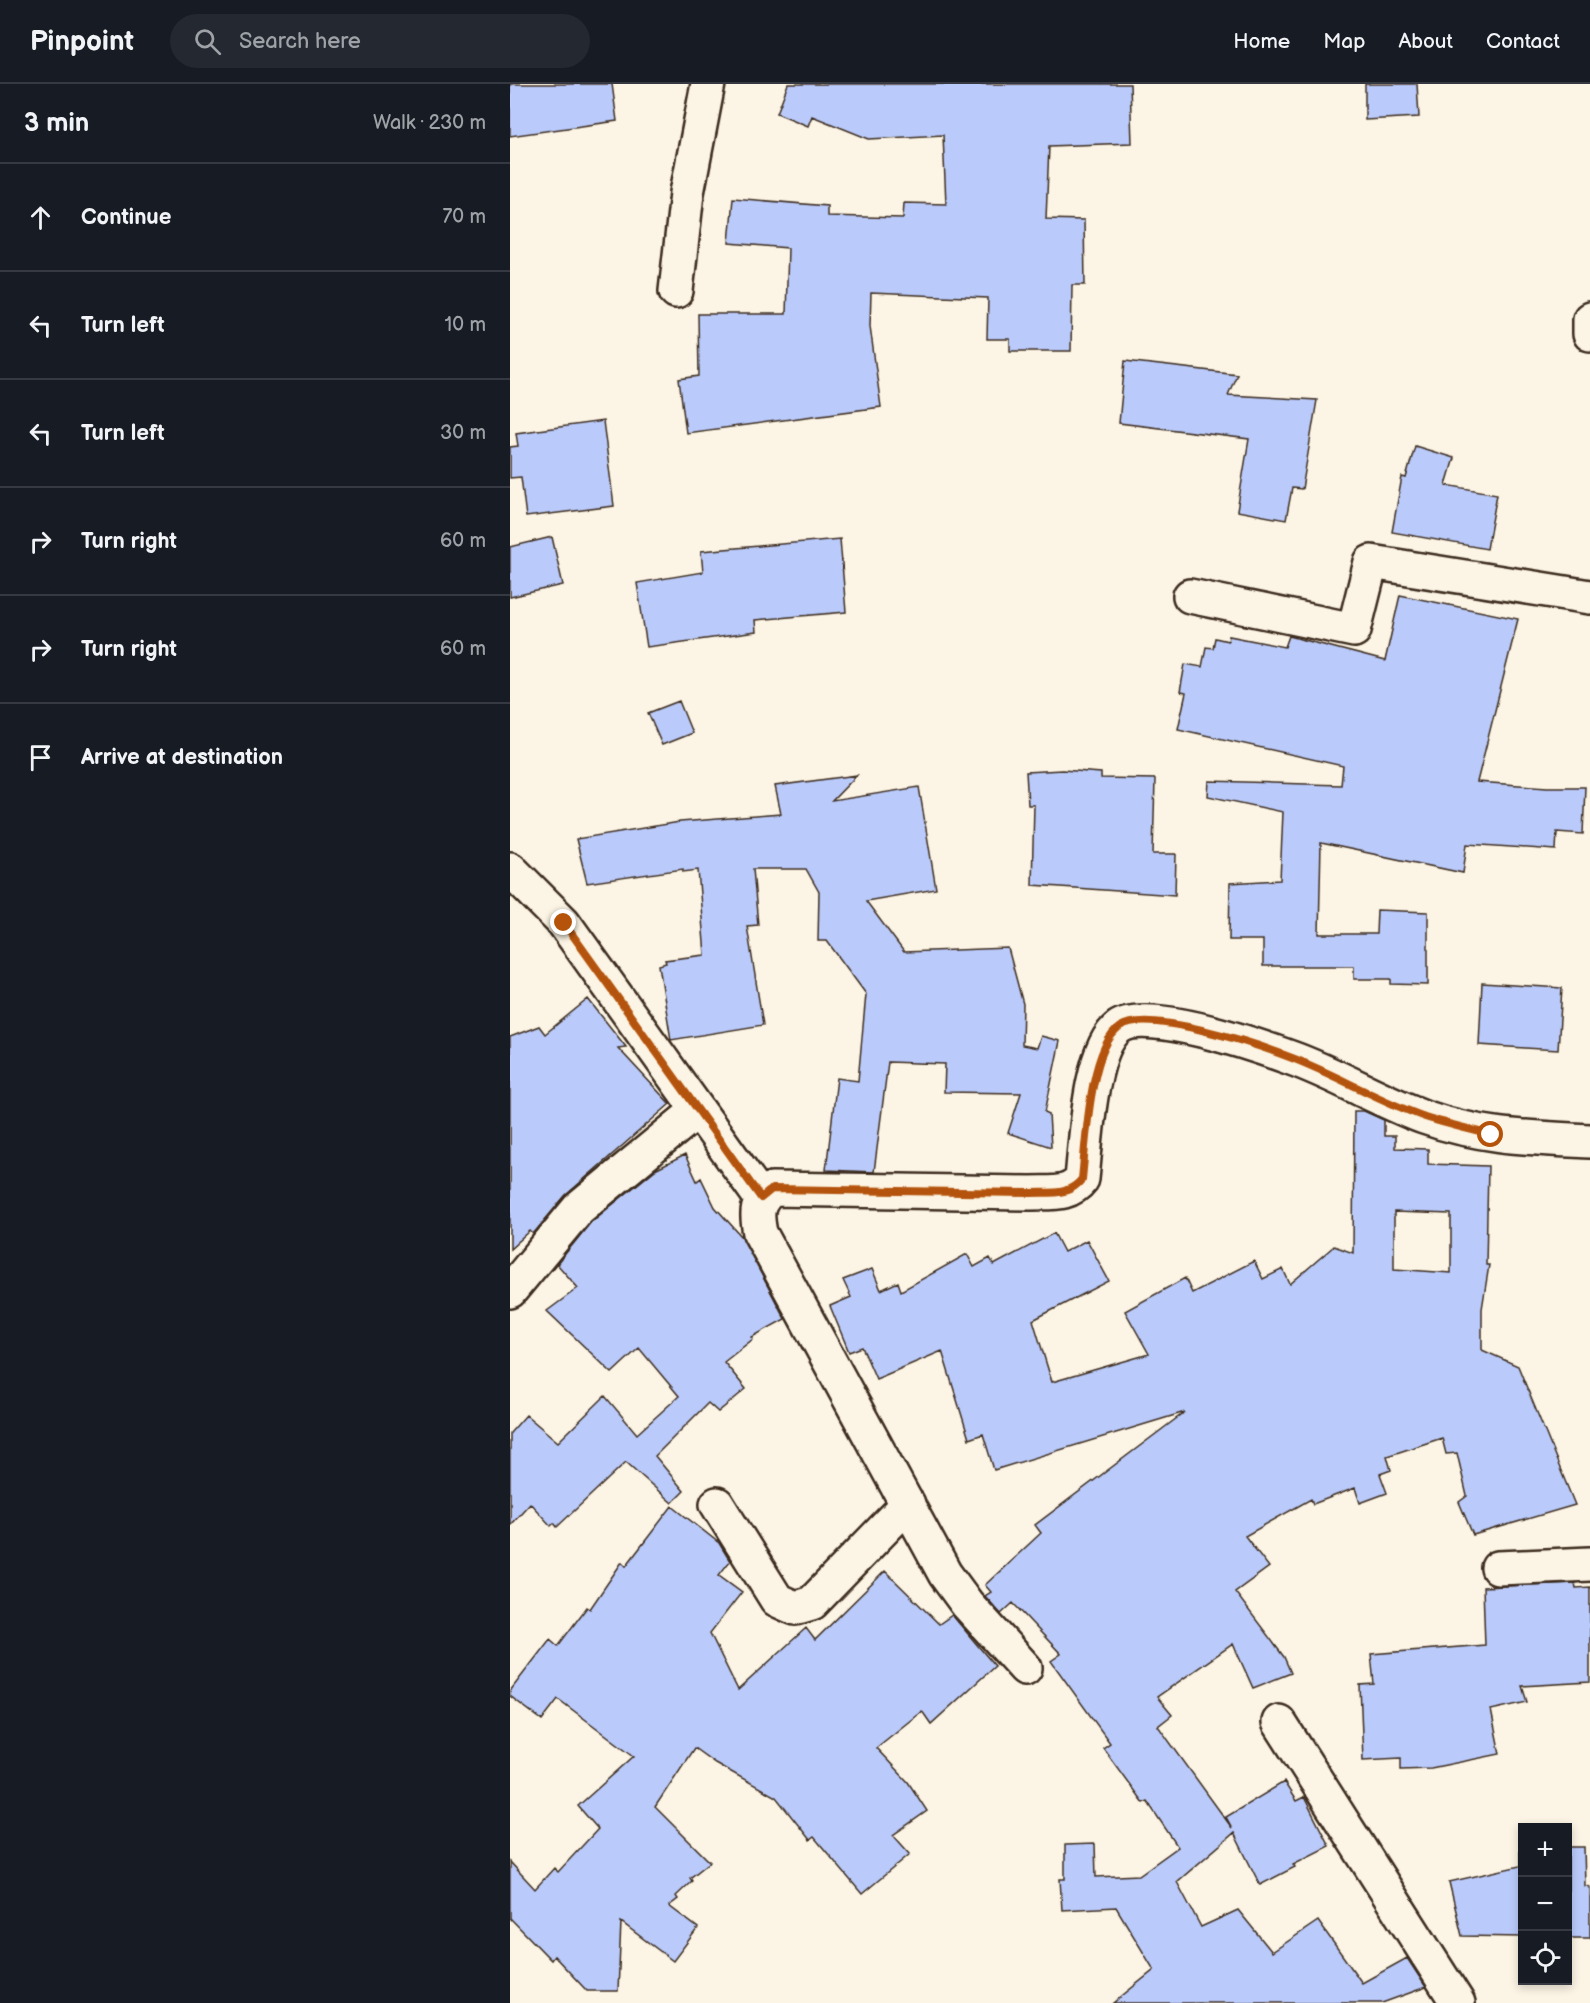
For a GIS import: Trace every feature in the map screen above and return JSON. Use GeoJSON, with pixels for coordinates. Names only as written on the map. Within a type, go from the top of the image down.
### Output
{"type":"FeatureCollection","features":[{"type":"Feature","properties":{"kind":"street"},"geometry":{"type":"LineString","coordinates":[[676,291],[687,193],[708,84]]}},
{"type":"Feature","properties":{"kind":"street"},"geometry":{"type":"LineString","coordinates":[[1590,319],[1590,334]]}},
{"type":"Feature","properties":{"kind":"street"},"geometry":{"type":"LineString","coordinates":[[1190,596],[1354,630],[1371,562],[1590,597]]}},
{"type":"Feature","properties":{"kind":"street"},"geometry":{"type":"LineString","coordinates":[[510,869],[564,923],[761,1198]]}},
{"type":"Feature","properties":{"kind":"street"},"geometry":{"type":"LineString","coordinates":[[1025,1668],[967,1604],[945,1574],[760,1233],[756,1213],[761,1198],[772,1189],[1067,1192],[1075,1188],[1082,1179],[1092,1086],[1106,1044],[1120,1027],[1146,1020],[1197,1028],[1291,1058],[1424,1117],[1491,1135],[1590,1142]]}},
{"type":"Feature","properties":{"kind":"street"},"geometry":{"type":"LineString","coordinates":[[510,1291],[578,1209],[698,1110]]}},
{"type":"Feature","properties":{"kind":"street"},"geometry":{"type":"LineString","coordinates":[[717,1504],[777,1600],[795,1608],[812,1603],[908,1504]]}},
{"type":"Feature","properties":{"kind":"street"},"geometry":{"type":"LineString","coordinates":[[1498,1568],[1590,1564]]}},
{"type":"Feature","properties":{"kind":"street"},"geometry":{"type":"LineString","coordinates":[[1279,1722],[1458,2003]]}},
{"type":"Feature","properties":{"kind":"building"},"geometry":{"type":"Polygon","coordinates":[[[510,84],[612,84],[617,121],[510,136],[510,84]]]}},
{"type":"Feature","properties":{"kind":"building"},"geometry":{"type":"Polygon","coordinates":[[[788,84],[1130,84],[1132,143],[1049,146],[1046,219],[1084,220],[1085,285],[1072,285],[1071,351],[1010,351],[1010,339],[987,339],[988,298],[871,293],[870,326],[881,407],[686,433],[679,379],[699,376],[698,314],[786,314],[788,248],[729,243],[733,198],[827,206],[827,216],[903,218],[904,203],[946,204],[943,135],[869,139],[812,116],[808,126],[777,113],[788,84]]]}},
{"type":"Feature","properties":{"kind":"building"},"geometry":{"type":"Polygon","coordinates":[[[1365,84],[1417,84],[1419,117],[1365,120],[1365,84]]]}},
{"type":"Feature","properties":{"kind":"building"},"geometry":{"type":"Polygon","coordinates":[[[1125,361],[1237,374],[1228,395],[1317,400],[1302,489],[1292,488],[1286,520],[1237,511],[1249,439],[1119,423],[1125,361]]]}},
{"type":"Feature","properties":{"kind":"building"},"geometry":{"type":"Polygon","coordinates":[[[603,421],[614,506],[526,517],[521,477],[510,478],[510,447],[518,446],[516,433],[603,421]]]}},
{"type":"Feature","properties":{"kind":"building"},"geometry":{"type":"Polygon","coordinates":[[[1415,446],[1454,458],[1446,485],[1497,494],[1487,549],[1392,532],[1402,477],[1406,478],[1415,446]]]}},
{"type":"Feature","properties":{"kind":"building"},"geometry":{"type":"Polygon","coordinates":[[[552,537],[563,585],[510,597],[510,547],[552,537]]]}},
{"type":"Feature","properties":{"kind":"building"},"geometry":{"type":"Polygon","coordinates":[[[840,539],[846,612],[755,620],[756,632],[647,647],[637,583],[703,572],[701,551],[840,539]]]}},
{"type":"Feature","properties":{"kind":"building"},"geometry":{"type":"Polygon","coordinates":[[[1400,595],[1518,619],[1477,782],[1585,787],[1583,834],[1557,832],[1556,850],[1467,844],[1463,873],[1321,843],[1319,934],[1376,934],[1377,910],[1428,912],[1428,985],[1391,984],[1391,979],[1354,979],[1354,966],[1263,966],[1263,940],[1229,940],[1230,883],[1280,880],[1283,812],[1208,796],[1209,781],[1341,785],[1343,766],[1178,729],[1186,693],[1180,692],[1185,664],[1202,667],[1206,647],[1213,648],[1215,638],[1228,641],[1229,636],[1285,647],[1289,636],[1385,661],[1400,595]]]}},
{"type":"Feature","properties":{"kind":"building"},"geometry":{"type":"Polygon","coordinates":[[[679,701],[692,733],[662,745],[648,713],[679,701]]]}},
{"type":"Feature","properties":{"kind":"building"},"geometry":{"type":"Polygon","coordinates":[[[1062,770],[1101,773],[1101,778],[1155,779],[1153,854],[1176,854],[1175,895],[1032,885],[1034,805],[1028,805],[1026,772],[1062,770]]]}},
{"type":"Feature","properties":{"kind":"building"},"geometry":{"type":"Polygon","coordinates":[[[857,775],[832,801],[919,787],[936,889],[866,901],[904,952],[1008,948],[1023,1004],[1022,1045],[1037,1048],[1041,1036],[1060,1041],[1045,1112],[1049,1114],[1051,1147],[1008,1133],[1021,1093],[944,1092],[945,1064],[888,1062],[874,1172],[826,1170],[837,1078],[858,1081],[866,994],[827,941],[818,941],[819,892],[806,869],[753,869],[758,925],[747,926],[763,1025],[671,1040],[659,965],[666,963],[665,960],[705,955],[698,870],[683,872],[683,869],[587,883],[576,839],[680,822],[781,814],[775,786],[857,775]]]}},
{"type":"Feature","properties":{"kind":"building"},"geometry":{"type":"Polygon","coordinates":[[[1482,983],[1562,988],[1558,1050],[1479,1045],[1482,983]]]}},
{"type":"Feature","properties":{"kind":"building"},"geometry":{"type":"Polygon","coordinates":[[[588,999],[626,1047],[618,1048],[670,1104],[566,1195],[533,1234],[530,1231],[510,1249],[510,1037],[539,1026],[545,1034],[588,999]]]}},
{"type":"Feature","properties":{"kind":"building"},"geometry":{"type":"Polygon","coordinates":[[[1354,1111],[1364,1111],[1384,1120],[1384,1136],[1395,1136],[1395,1148],[1428,1149],[1428,1164],[1488,1166],[1486,1265],[1489,1265],[1482,1309],[1482,1350],[1518,1366],[1575,1505],[1473,1535],[1459,1502],[1467,1496],[1457,1453],[1446,1454],[1442,1438],[1387,1456],[1391,1470],[1380,1474],[1387,1493],[1360,1503],[1355,1488],[1313,1504],[1311,1499],[1245,1536],[1269,1567],[1235,1592],[1284,1657],[1291,1673],[1253,1688],[1233,1644],[1157,1697],[1172,1715],[1158,1726],[1232,1828],[1226,1817],[1284,1782],[1296,1801],[1304,1797],[1329,1846],[1293,1864],[1295,1867],[1260,1885],[1234,1833],[1177,1882],[1201,1927],[1238,1910],[1272,1952],[1318,1921],[1362,1983],[1407,1958],[1426,1987],[1382,2003],[1113,2003],[1154,1970],[1116,1907],[1062,1910],[1060,1879],[1065,1879],[1065,1845],[1095,1844],[1096,1877],[1139,1875],[1178,1847],[1147,1801],[1143,1803],[1103,1748],[1110,1743],[1051,1661],[1061,1654],[1013,1603],[1001,1614],[985,1596],[991,1592],[985,1585],[1041,1533],[1035,1525],[1185,1412],[994,1470],[983,1434],[969,1439],[942,1351],[876,1379],[862,1347],[849,1352],[830,1306],[851,1297],[843,1280],[872,1269],[881,1290],[898,1282],[901,1291],[967,1254],[974,1267],[990,1258],[994,1265],[1054,1233],[1064,1252],[1087,1240],[1109,1281],[1033,1320],[1052,1382],[1149,1354],[1125,1311],[1185,1278],[1192,1293],[1254,1261],[1263,1279],[1283,1269],[1290,1284],[1334,1246],[1353,1253],[1354,1111]],[[1394,1212],[1394,1269],[1451,1273],[1451,1214],[1394,1212]]]}},
{"type":"Feature","properties":{"kind":"building"},"geometry":{"type":"Polygon","coordinates":[[[685,1155],[697,1181],[701,1178],[715,1207],[742,1237],[785,1319],[752,1337],[753,1339],[724,1362],[746,1389],[718,1412],[708,1403],[655,1456],[684,1491],[672,1503],[626,1462],[557,1527],[554,1523],[551,1526],[530,1503],[510,1525],[510,1433],[526,1415],[558,1442],[605,1396],[637,1434],[679,1396],[639,1348],[612,1373],[547,1311],[578,1288],[557,1264],[591,1222],[655,1170],[685,1155]]]}},
{"type":"Feature","properties":{"kind":"building"},"geometry":{"type":"Polygon","coordinates":[[[672,1506],[719,1543],[730,1561],[719,1575],[742,1592],[710,1633],[738,1690],[806,1628],[815,1640],[885,1571],[939,1624],[952,1615],[995,1666],[931,1724],[922,1711],[876,1748],[908,1782],[927,1811],[893,1835],[910,1854],[862,1894],[814,1837],[810,1840],[776,1797],[715,1763],[694,1748],[655,1807],[710,1862],[690,1878],[692,1881],[676,1896],[678,1899],[669,1906],[698,1928],[673,1961],[621,1922],[618,1991],[587,1991],[554,1956],[551,1960],[510,1918],[510,1862],[535,1889],[554,1868],[558,1872],[598,1829],[578,1806],[634,1756],[558,1699],[542,1720],[510,1696],[510,1691],[550,1639],[558,1646],[587,1607],[590,1609],[622,1562],[626,1566],[672,1506]]]}},
{"type":"Feature","properties":{"kind":"building"},"geometry":{"type":"Polygon","coordinates":[[[1575,1583],[1576,1588],[1590,1587],[1590,1682],[1522,1686],[1527,1702],[1491,1710],[1500,1754],[1431,1768],[1401,1769],[1401,1758],[1363,1760],[1360,1685],[1374,1684],[1371,1654],[1485,1645],[1483,1587],[1575,1583]]]}},
{"type":"Feature","properties":{"kind":"building"},"geometry":{"type":"Polygon","coordinates":[[[1572,1847],[1584,1847],[1585,1886],[1590,1887],[1590,1938],[1572,1938],[1572,1847]]]}},
{"type":"Feature","properties":{"kind":"building"},"geometry":{"type":"Polygon","coordinates":[[[1518,1866],[1518,1937],[1462,1936],[1449,1882],[1518,1866]]]}},
{"type":"Feature","properties":{"kind":"route"},"geometry":{"type":"LineString","coordinates":[[564,923],[761,1198],[772,1189],[1067,1192],[1075,1188],[1082,1179],[1092,1086],[1106,1044],[1120,1027],[1146,1020],[1197,1028],[1291,1058],[1424,1117],[1491,1135]]}}]}
